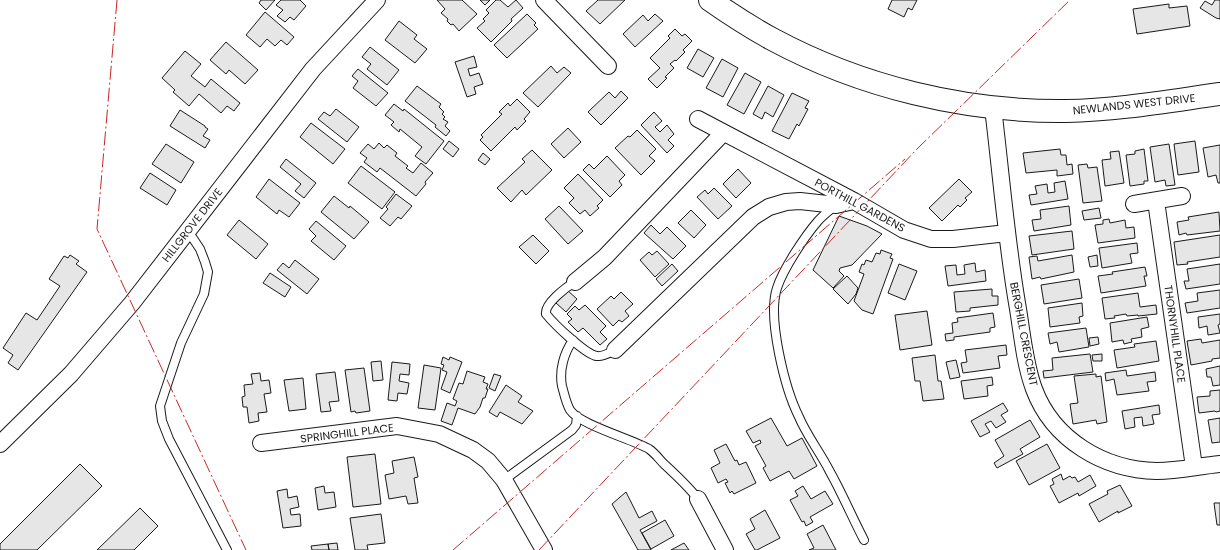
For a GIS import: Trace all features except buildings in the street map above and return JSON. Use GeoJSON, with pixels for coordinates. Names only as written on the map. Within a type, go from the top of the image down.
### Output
{"type":"FeatureCollection","features":[{"type":"Feature","properties":{"kind":"street","name":"HILLGROVE DRIVE"},"geometry":{"type":"LineString","coordinates":[[0,444],[71,374],[132,303],[312,68],[377,0]]}},
{"type":"Feature","properties":{"kind":"street"},"geometry":{"type":"LineString","coordinates":[[544,0],[608,66]]}},
{"type":"Feature","properties":{"kind":"street","name":"NEWLANDS WEST DRIVE"},"geometry":{"type":"LineString","coordinates":[[710,0],[771,38],[810,58],[891,87],[946,101],[993,108],[1067,111],[1106,109],[1220,94]]}},
{"type":"Feature","properties":{"kind":"street","name":"BERGHILL CRESCENT"},"geometry":{"type":"LineString","coordinates":[[993,108],[1007,234],[1028,364],[1034,388],[1040,401],[1055,424],[1070,440],[1086,452],[1108,462],[1142,470],[1159,471],[1220,464]]}},
{"type":"Feature","properties":{"kind":"street","name":"PORTHILL GARDENS"},"geometry":{"type":"LineString","coordinates":[[698,119],[854,201],[904,230],[931,239],[953,239],[1007,234]]}},
{"type":"Feature","properties":{"kind":"street"},"geometry":{"type":"LineString","coordinates":[[575,282],[605,258],[723,133]]}},
{"type":"Feature","properties":{"kind":"street"},"geometry":{"type":"LineString","coordinates":[[1134,204],[1182,196]]}},
{"type":"Feature","properties":{"kind":"street"},"geometry":{"type":"LineString","coordinates":[[615,350],[753,217],[769,207],[786,202],[800,201],[836,206],[854,201]]}},
{"type":"Feature","properties":{"kind":"street","name":"THORNYHILL PLACE"},"geometry":{"type":"LineString","coordinates":[[1156,201],[1194,467]]}},
{"type":"Feature","properties":{"kind":"street","name":"SPRINGHILL PLACE"},"geometry":{"type":"LineString","coordinates":[[261,443],[397,426],[439,434],[472,450],[488,461],[504,480],[544,550]]}},
{"type":"Feature","properties":{"kind":"street"},"geometry":{"type":"LineString","coordinates":[[698,499],[725,550]]}},
{"type":"Feature","properties":{"kind":"lane"},"geometry":{"type":"LineString","coordinates":[[836,206],[818,220],[784,272],[776,289],[774,311],[777,342],[790,397],[799,418],[829,470],[864,540]]}},
{"type":"Feature","properties":{"kind":"lane"},"geometry":{"type":"LineString","coordinates":[[188,231],[200,249],[208,272],[204,294],[181,343],[160,406],[162,421],[169,440],[227,550]]}},
{"type":"Feature","properties":{"kind":"lane"},"geometry":{"type":"LineString","coordinates":[[575,282],[568,286],[547,306],[545,310],[546,314],[573,340],[592,355],[602,356],[615,350]]}},
{"type":"Feature","properties":{"kind":"lane"},"geometry":{"type":"LineString","coordinates":[[573,340],[567,348],[561,375],[564,393],[570,410],[577,416],[615,435],[650,449],[698,499]]}},
{"type":"Feature","properties":{"kind":"lane"},"geometry":{"type":"LineString","coordinates":[[504,480],[572,430],[576,425],[577,416]]}},
{"type":"Feature","properties":{"kind":"power"},"geometry":{"type":"LineString","coordinates":[[117,0],[97,229],[246,550]]}},
{"type":"Feature","properties":{"kind":"power"},"geometry":{"type":"LineString","coordinates":[[539,550],[917,149],[1070,0]]}},
{"type":"Feature","properties":{"kind":"power"},"geometry":{"type":"LineString","coordinates":[[453,550],[905,159]]}}]}
